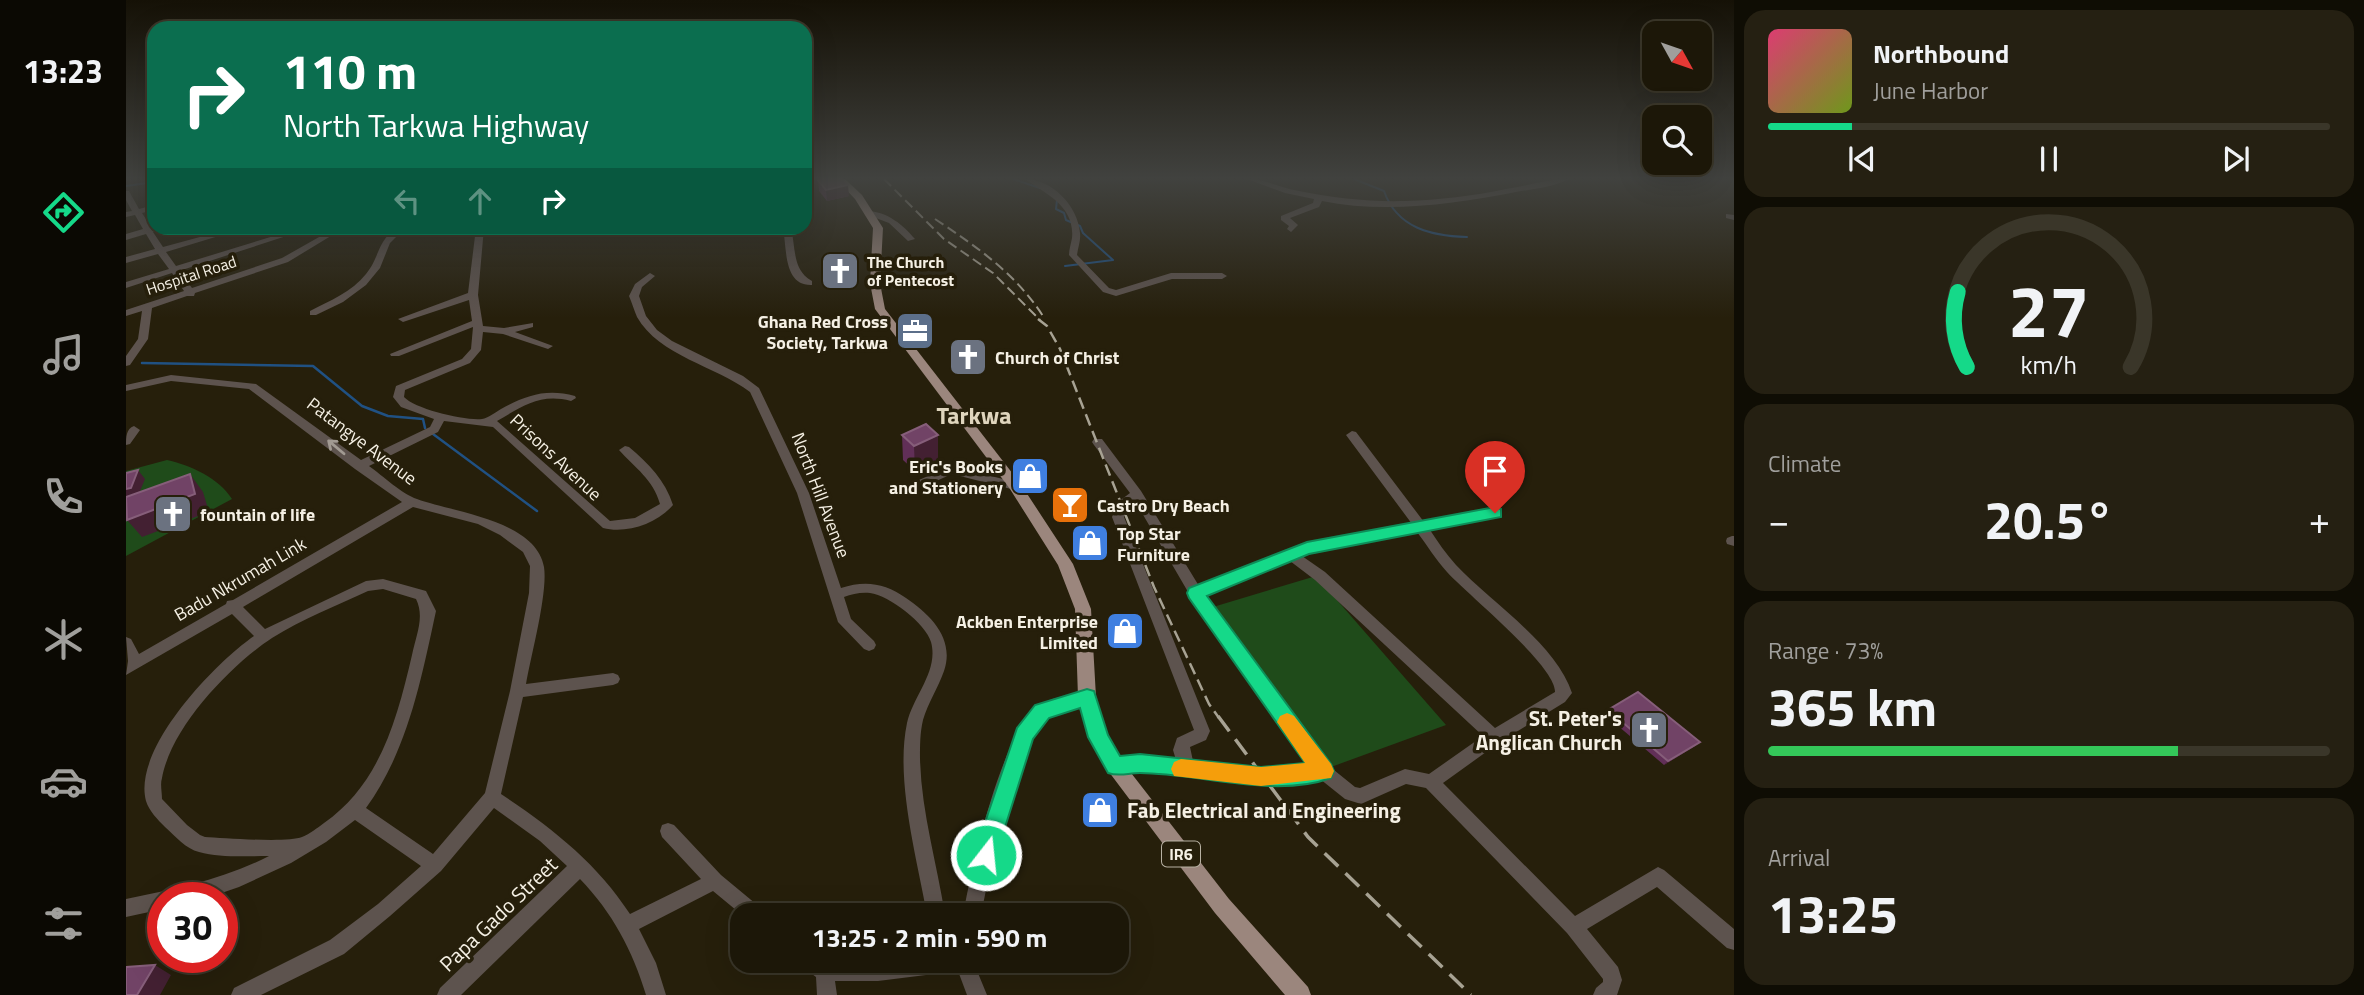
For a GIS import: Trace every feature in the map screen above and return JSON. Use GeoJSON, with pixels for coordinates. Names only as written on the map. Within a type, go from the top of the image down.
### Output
{"type":"FeatureCollection","features":[{"type":"Feature","properties":{"kind":"main road","name":"IR6"},"geometry":{"type":"LineString","coordinates":[[877,225],[875,283],[880,309],[1015,486],[1065,564],[1083,609],[1087,697],[1099,737],[1115,766],[1222,906],[1300,995]]}},
{"type":"Feature","properties":{"kind":"street"},"geometry":{"type":"LineString","coordinates":[[897,225],[911,239]]}},
{"type":"Feature","properties":{"kind":"street"},"geometry":{"type":"LineString","coordinates":[[1074,225],[1077,234],[1073,255],[1107,290],[1121,293],[1171,276],[1222,276]]}},
{"type":"Feature","properties":{"kind":"street"},"geometry":{"type":"LineString","coordinates":[[1291,229],[1294,225]]}},
{"type":"Feature","properties":{"kind":"street"},"geometry":{"type":"LineString","coordinates":[[126,237],[147,231]]}},
{"type":"Feature","properties":{"kind":"street"},"geometry":{"type":"LineString","coordinates":[[155,235],[160,250],[191,294]]}},
{"type":"Feature","properties":{"kind":"street"},"geometry":{"type":"LineString","coordinates":[[126,260],[215,235]]}},
{"type":"Feature","properties":{"kind":"street"},"geometry":{"type":"LineString","coordinates":[[126,285],[286,235],[304,250]]}},
{"type":"Feature","properties":{"kind":"street","name":"Hospital Road"},"geometry":{"type":"LineString","coordinates":[[126,313],[191,294],[304,250],[329,235]]}},
{"type":"Feature","properties":{"kind":"street"},"geometry":{"type":"LineString","coordinates":[[313,313],[358,288],[376,267],[384,241],[392,235]]}},
{"type":"Feature","properties":{"kind":"street","name":"Prisons Avenue"},"geometry":{"type":"LineString","coordinates":[[479,235],[473,295],[477,326],[476,350],[466,362],[400,388],[398,397],[405,405],[440,417],[496,424],[607,525],[624,527],[653,517],[667,505],[663,489],[649,471],[625,450]]}},
{"type":"Feature","properties":{"kind":"street"},"geometry":{"type":"LineString","coordinates":[[788,235],[792,269],[797,278],[808,283]]}},
{"type":"Feature","properties":{"kind":"street","name":"North Hill Avenue"},"geometry":{"type":"LineString","coordinates":[[650,276],[638,286],[634,296],[640,313],[653,330],[668,344],[707,365],[744,380],[755,390],[803,493],[845,622],[869,645]]}},
{"type":"Feature","properties":{"kind":"street"},"geometry":{"type":"LineString","coordinates":[[403,319],[473,295]]}},
{"type":"Feature","properties":{"kind":"street"},"geometry":{"type":"LineString","coordinates":[[126,363],[143,339],[147,306]]}},
{"type":"Feature","properties":{"kind":"street"},"geometry":{"type":"LineString","coordinates":[[504,331],[530,325]]}},
{"type":"Feature","properties":{"kind":"street"},"geometry":{"type":"LineString","coordinates":[[396,354],[477,326],[504,331],[548,346]]}},
{"type":"Feature","properties":{"kind":"street","name":"Patangye Avenue"},"geometry":{"type":"LineString","coordinates":[[126,388],[171,377],[245,384],[283,406],[359,466],[411,502],[482,521],[505,532],[528,549],[537,566],[536,593],[492,797]]}},
{"type":"Feature","properties":{"kind":"street"},"geometry":{"type":"LineString","coordinates":[[486,422],[541,393],[560,393],[571,398]]}},
{"type":"Feature","properties":{"kind":"street"},"geometry":{"type":"LineString","coordinates":[[359,466],[424,435],[438,424],[440,417]]}},
{"type":"Feature","properties":{"kind":"street"},"geometry":{"type":"LineString","coordinates":[[126,441],[134,430]]}},
{"type":"Feature","properties":{"kind":"street"},"geometry":{"type":"LineString","coordinates":[[1352,435],[1450,566],[1539,652],[1563,689],[1560,697],[1494,737],[1431,782]]}},
{"type":"Feature","properties":{"kind":"street"},"geometry":{"type":"LineString","coordinates":[[1098,442],[1137,494],[1196,593],[1323,771],[1351,794],[1361,796],[1405,776],[1431,782],[1573,927],[1611,974],[1614,981],[1610,991],[1603,995]]}},
{"type":"Feature","properties":{"kind":"street"},"geometry":{"type":"LineString","coordinates":[[916,486],[941,472],[951,470],[1015,486]]}},
{"type":"Feature","properties":{"kind":"street"},"geometry":{"type":"LineString","coordinates":[[1137,494],[1122,505],[1118,517],[1202,731],[1200,735],[1183,743],[1181,750],[1188,770]]}},
{"type":"Feature","properties":{"kind":"street","name":"Badu Nkrumah Link"},"geometry":{"type":"LineString","coordinates":[[131,666],[411,502]]}},
{"type":"Feature","properties":{"kind":"street"},"geometry":{"type":"LineString","coordinates":[[1196,593],[1289,553],[1495,513]]}},
{"type":"Feature","properties":{"kind":"street"},"geometry":{"type":"LineString","coordinates":[[1289,553],[1320,576],[1494,737]]}},
{"type":"Feature","properties":{"kind":"street"},"geometry":{"type":"LineString","coordinates":[[236,882],[269,867],[301,847],[354,810],[390,755],[429,611],[421,595],[383,584],[366,586],[264,637],[206,691],[170,736],[153,775],[153,800],[172,822],[199,844],[301,847]]}},
{"type":"Feature","properties":{"kind":"street"},"geometry":{"type":"LineString","coordinates":[[838,594],[862,585],[873,587],[916,611],[937,638],[941,655],[937,674],[919,715],[912,741],[920,822],[934,903]]}},
{"type":"Feature","properties":{"kind":"street"},"geometry":{"type":"LineString","coordinates":[[232,605],[264,637]]}},
{"type":"Feature","properties":{"kind":"street"},"geometry":{"type":"LineString","coordinates":[[126,643],[131,666]]}},
{"type":"Feature","properties":{"kind":"street"},"geometry":{"type":"LineString","coordinates":[[517,691],[613,679]]}},
{"type":"Feature","properties":{"kind":"street"},"geometry":{"type":"LineString","coordinates":[[975,903],[998,811],[1024,734],[1042,711],[1087,697]]}},
{"type":"Feature","properties":{"kind":"street"},"geometry":{"type":"LineString","coordinates":[[1115,766],[1140,763],[1261,776],[1323,771]]}},
{"type":"Feature","properties":{"kind":"street"},"geometry":{"type":"LineString","coordinates":[[241,995],[337,947],[435,865],[492,797],[581,865],[627,925],[649,964],[656,995]]}},
{"type":"Feature","properties":{"kind":"street"},"geometry":{"type":"LineString","coordinates":[[354,810],[435,865]]}},
{"type":"Feature","properties":{"kind":"street"},"geometry":{"type":"LineString","coordinates":[[668,831],[715,881],[742,903]]}},
{"type":"Feature","properties":{"kind":"street","name":"Papa Gado Street"},"geometry":{"type":"LineString","coordinates":[[447,995],[581,865]]}},
{"type":"Feature","properties":{"kind":"street"},"geometry":{"type":"LineString","coordinates":[[1573,927],[1658,876],[1734,941]]}},
{"type":"Feature","properties":{"kind":"street"},"geometry":{"type":"LineString","coordinates":[[627,925],[715,881]]}},
{"type":"Feature","properties":{"kind":"street"},"geometry":{"type":"LineString","coordinates":[[126,908],[147,903]]}},
{"type":"Feature","properties":{"kind":"street"},"geometry":{"type":"LineString","coordinates":[[820,973],[827,995]]}},
{"type":"Feature","properties":{"kind":"street"},"geometry":{"type":"LineString","coordinates":[[968,973],[977,995]]}},
{"type":"Feature","properties":{"kind":"green space"},"geometry":{"type":"Polygon","coordinates":[[[167,460],[203,474],[220,485],[232,499],[126,556],[126,471],[167,460]]]}},
{"type":"Feature","properties":{"kind":"green space"},"geometry":{"type":"Polygon","coordinates":[[[1316,576],[1446,725],[1331,767],[1213,607],[1316,576]]]}},
{"type":"Feature","properties":{"kind":"building"},"geometry":{"type":"Polygon","coordinates":[[[926,424],[938,435],[914,446],[902,435],[926,424]]]}},
{"type":"Feature","properties":{"kind":"building"},"geometry":{"type":"Polygon","coordinates":[[[138,470],[131,488],[126,489],[126,473],[138,470]]]}},
{"type":"Feature","properties":{"kind":"building"},"geometry":{"type":"Polygon","coordinates":[[[190,474],[195,494],[127,520],[126,497],[190,474]]]}},
{"type":"Feature","properties":{"kind":"building","name":"St. Peter's Anglican Church"},"geometry":{"type":"Polygon","coordinates":[[[1638,692],[1700,742],[1668,761],[1608,710],[1638,692]]]}},
{"type":"Feature","properties":{"kind":"building"},"geometry":{"type":"Polygon","coordinates":[[[147,966],[147,973],[150,973],[137,995],[126,995],[126,967],[147,966]]]}},
{"type":"Feature","properties":{"kind":"waterway"},"geometry":{"type":"LineString","coordinates":[[1065,266],[1113,260],[1083,233],[1079,225]]}},
{"type":"Feature","properties":{"kind":"waterway"},"geometry":{"type":"LineString","coordinates":[[1412,225],[1441,235],[1467,237]]}},
{"type":"Feature","properties":{"kind":"waterway"},"geometry":{"type":"LineString","coordinates":[[142,363],[313,366],[362,406],[388,416],[423,419],[425,428]]}},
{"type":"Feature","properties":{"kind":"waterway"},"geometry":{"type":"LineString","coordinates":[[433,434],[537,511]]}},
{"type":"Feature","properties":{"kind":"railway"},"geometry":{"type":"LineString","coordinates":[[930,225],[944,239],[993,273],[1040,320]]}},
{"type":"Feature","properties":{"kind":"railway"},"geometry":{"type":"LineString","coordinates":[[944,225],[1008,274],[1043,316]]}},
{"type":"Feature","properties":{"kind":"railway"},"geometry":{"type":"LineString","coordinates":[[1038,319],[1047,326],[1060,349],[1154,587],[1209,704],[1219,718]]}},
{"type":"Feature","properties":{"kind":"railway"},"geometry":{"type":"LineString","coordinates":[[1218,716],[1308,837],[1471,995]]}},
{"type":"Feature","properties":{"kind":"slow traffic"},"geometry":{"type":"LineString","coordinates":[[1181,769],[1261,776],[1323,771],[1287,722]]}},
{"type":"Feature","properties":{"kind":"place","name":"The Church of Pentecost"},"geometry":{"type":"Point","coordinates":[840,271]}},
{"type":"Feature","properties":{"kind":"place","name":"Ghana Red Cross Society, Tarkwa"},"geometry":{"type":"Point","coordinates":[915,331]}},
{"type":"Feature","properties":{"kind":"place","name":"Church of Christ"},"geometry":{"type":"Point","coordinates":[968,357]}},
{"type":"Feature","properties":{"kind":"place","name":"Eric's Books and Stationery"},"geometry":{"type":"Point","coordinates":[1030,476]}},
{"type":"Feature","properties":{"kind":"place","name":"Castro Dry Beach"},"geometry":{"type":"Point","coordinates":[1070,505]}},
{"type":"Feature","properties":{"kind":"place","name":"fountain of life"},"geometry":{"type":"Point","coordinates":[173,514]}},
{"type":"Feature","properties":{"kind":"place","name":"Top Star Furniture"},"geometry":{"type":"Point","coordinates":[1090,543]}},
{"type":"Feature","properties":{"kind":"place","name":"Ackben Enterprise Limited"},"geometry":{"type":"Point","coordinates":[1125,631]}},
{"type":"Feature","properties":{"kind":"place","name":"St. Peter's Anglican Church"},"geometry":{"type":"Point","coordinates":[1649,730]}},
{"type":"Feature","properties":{"kind":"place","name":"Fab Electrical and Engineering"},"geometry":{"type":"Point","coordinates":[1100,810]}},
{"type":"Feature","properties":{"kind":"district","name":"Tarkwa"},"geometry":{"type":"Point","coordinates":[974,415]}},
{"type":"Feature","properties":{"kind":"route"},"geometry":{"type":"LineString","coordinates":[[986,855],[1024,734],[1042,711],[1087,697],[1099,737],[1115,766],[1140,763],[1261,776],[1323,771],[1196,593],[1289,553],[1495,513]]}}]}
